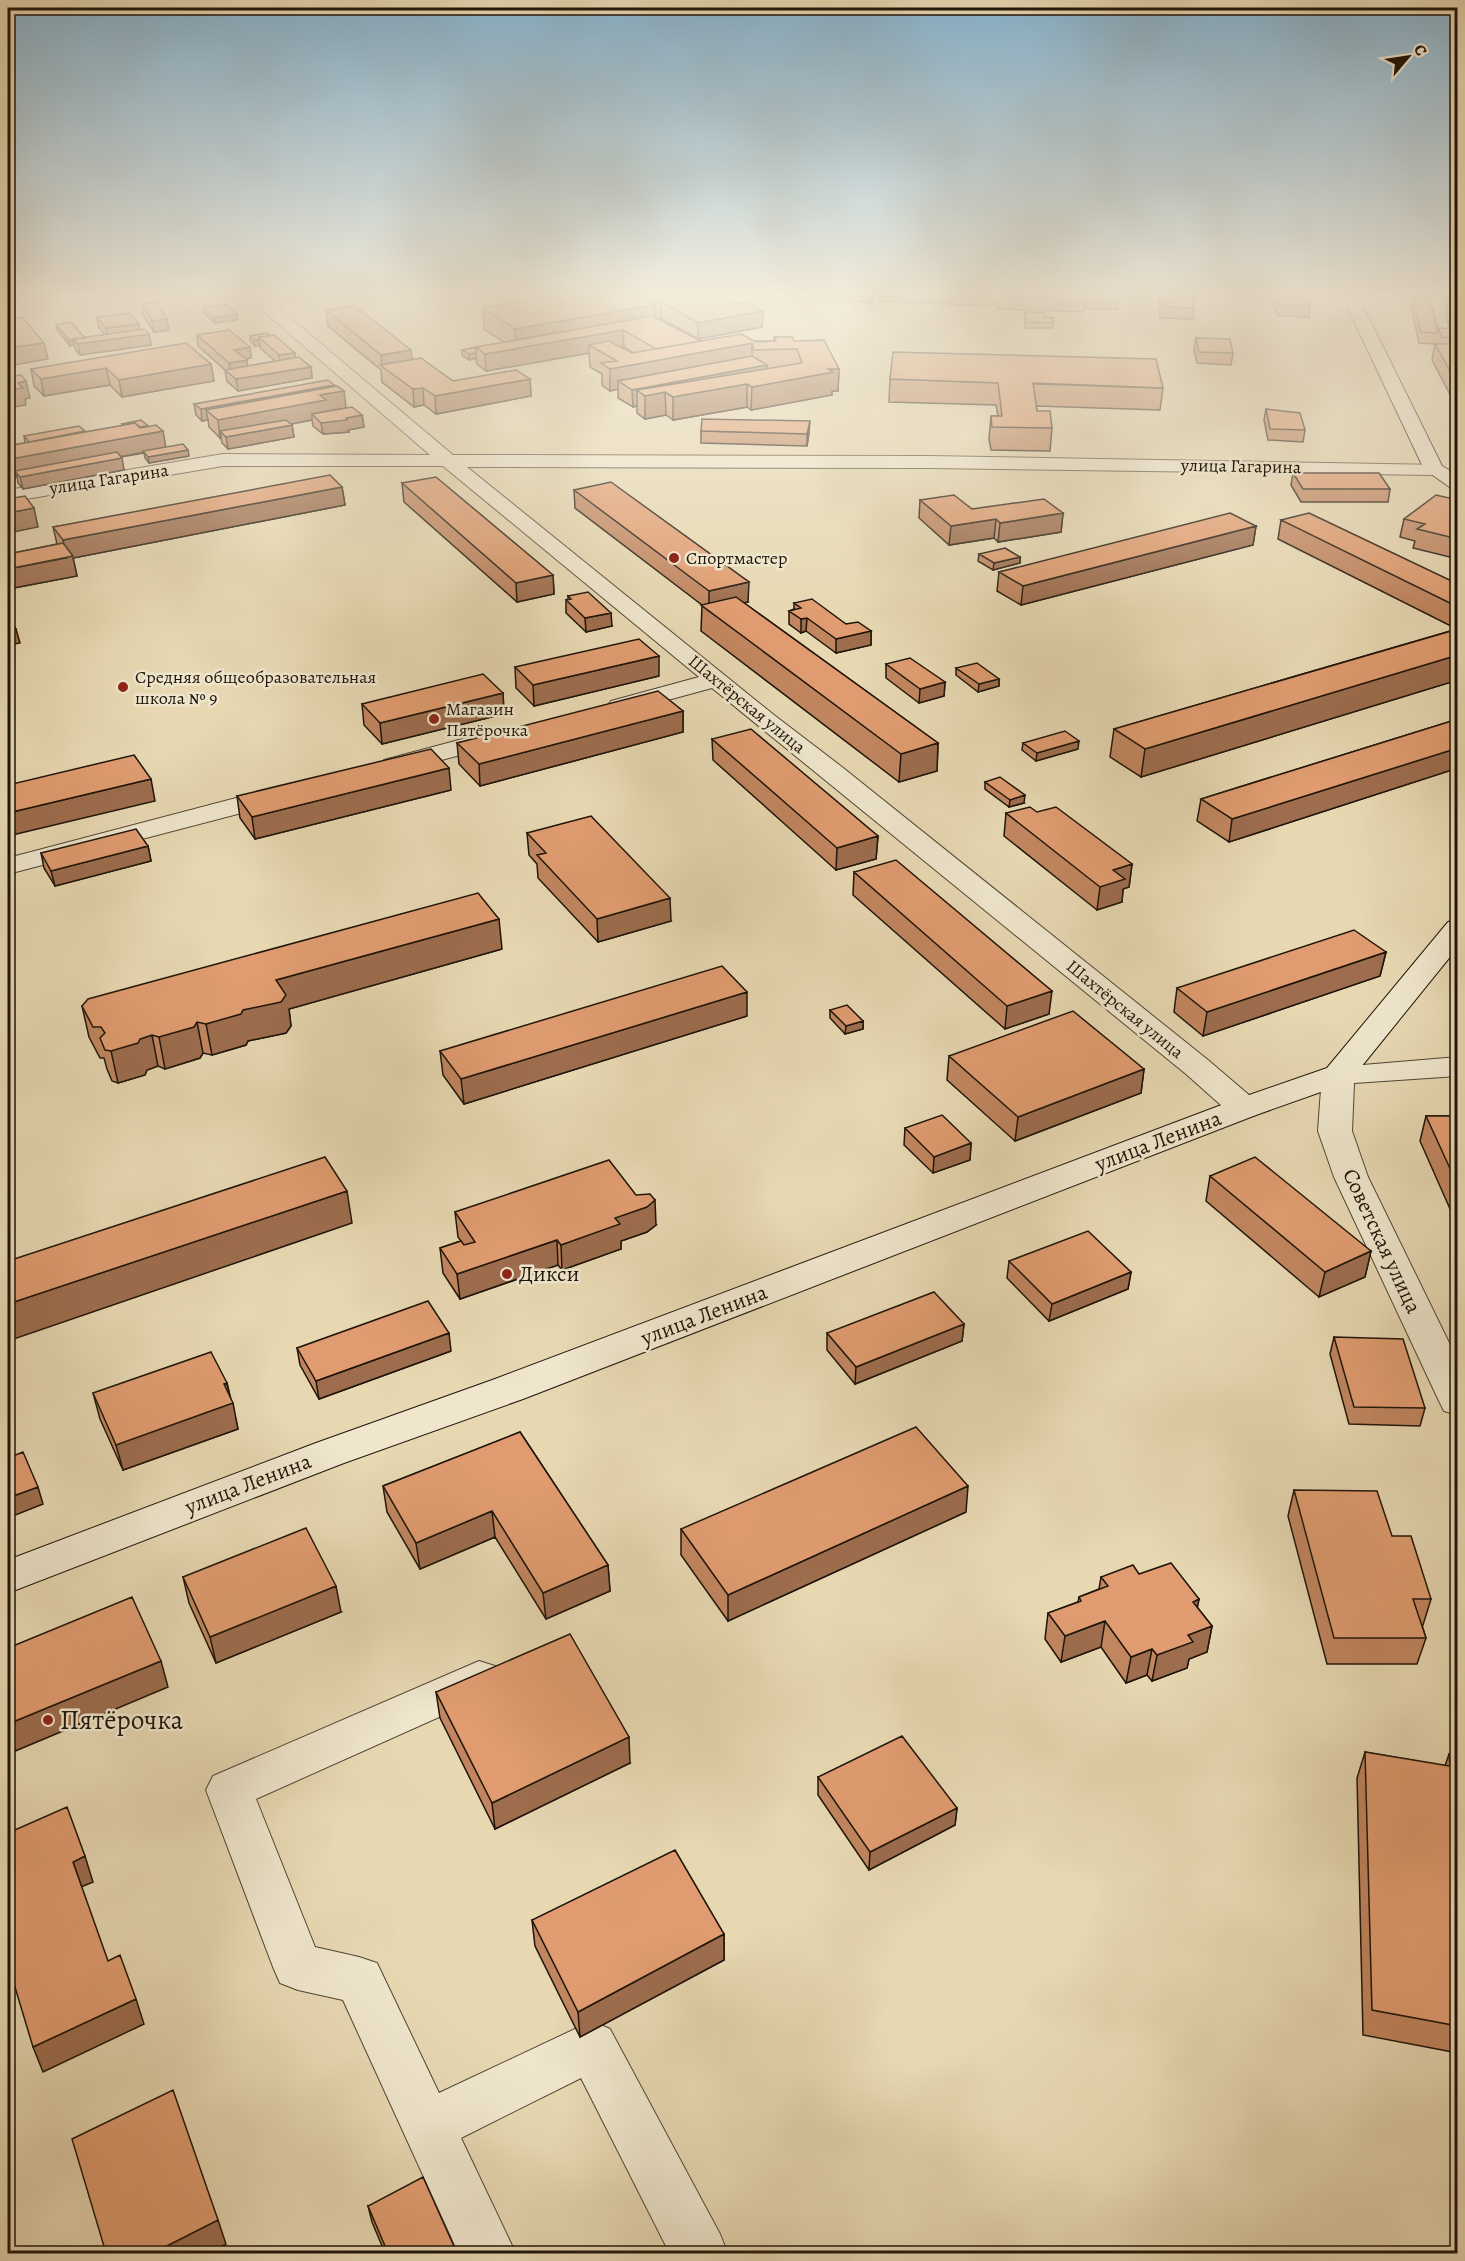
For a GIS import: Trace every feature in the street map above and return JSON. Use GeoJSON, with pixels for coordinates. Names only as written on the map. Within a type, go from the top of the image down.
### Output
{"type":"FeatureCollection","features":[{"type":"Feature","properties":{"kind":"street","name":"Шахтёрская улица"},"geometry":{"type":"LineString","coordinates":[[378,402],[717,680],[1197,1067],[1244,1108]]}},
{"type":"Feature","properties":{"kind":"street"},"geometry":{"type":"LineString","coordinates":[[1403,402],[1434,469],[1458,484]]}},
{"type":"Feature","properties":{"kind":"street","name":"улица Гагарина"},"geometry":{"type":"LineString","coordinates":[[8,496],[223,460],[928,462],[1434,469]]}},
{"type":"Feature","properties":{"kind":"street"},"geometry":{"type":"LineString","coordinates":[[602,710],[717,680]]}},
{"type":"Feature","properties":{"kind":"street"},"geometry":{"type":"LineString","coordinates":[[374,770],[522,731]]}},
{"type":"Feature","properties":{"kind":"street"},"geometry":{"type":"LineString","coordinates":[[8,866],[305,788]]}},
{"type":"Feature","properties":{"kind":"street","name":"улица Ленина"},"geometry":{"type":"LineString","coordinates":[[8,1577],[330,1453],[520,1385],[1338,1074],[1381,1025],[1458,928]]}},
{"type":"Feature","properties":{"kind":"street"},"geometry":{"type":"LineString","coordinates":[[1338,1074],[1458,1066]]}},
{"type":"Feature","properties":{"kind":"street","name":"Советская улица"},"geometry":{"type":"LineString","coordinates":[[1338,1074],[1335,1131],[1351,1177],[1458,1401]]}},
{"type":"Feature","properties":{"kind":"street"},"geometry":{"type":"LineString","coordinates":[[488,2253],[359,1980],[298,1967],[229,1790],[519,1660]]}},
{"type":"Feature","properties":{"kind":"street"},"geometry":{"type":"LineString","coordinates":[[428,2126],[592,2046],[700,2253]]}},
{"type":"Feature","properties":{"kind":"building"},"geometry":{"type":"Polygon","coordinates":[[[208,402],[242,402],[201,409],[194,404],[208,402]]]}},
{"type":"Feature","properties":{"kind":"building"},"geometry":{"type":"Polygon","coordinates":[[[252,402],[318,402],[218,420],[206,410],[252,402]]]}},
{"type":"Feature","properties":{"kind":"building"},"geometry":{"type":"Polygon","coordinates":[[[1000,402],[1036,402],[1037,411],[1050,411],[1052,428],[992,427],[991,416],[1002,416],[1000,402]]]}},
{"type":"Feature","properties":{"kind":"building"},"geometry":{"type":"Polygon","coordinates":[[[352,407],[362,415],[346,418],[347,420],[321,423],[312,414],[352,407]]]}},
{"type":"Feature","properties":{"kind":"building"},"geometry":{"type":"Polygon","coordinates":[[[1266,409],[1300,413],[1305,430],[1270,429],[1266,409]]]}},
{"type":"Feature","properties":{"kind":"building"},"geometry":{"type":"Polygon","coordinates":[[[702,419],[810,421],[807,434],[701,431],[702,419]]]}},
{"type":"Feature","properties":{"kind":"building"},"geometry":{"type":"Polygon","coordinates":[[[141,420],[148,426],[140,427],[135,423],[122,424],[141,420]]]}},
{"type":"Feature","properties":{"kind":"building"},"geometry":{"type":"Polygon","coordinates":[[[286,420],[292,425],[226,437],[220,431],[286,420]]]}},
{"type":"Feature","properties":{"kind":"building"},"geometry":{"type":"Polygon","coordinates":[[[135,423],[140,428],[156,425],[163,431],[11,459],[8,455],[8,446],[135,423]]]}},
{"type":"Feature","properties":{"kind":"building"},"geometry":{"type":"Polygon","coordinates":[[[79,426],[85,431],[29,442],[24,436],[79,426]]]}},
{"type":"Feature","properties":{"kind":"building"},"geometry":{"type":"Polygon","coordinates":[[[183,444],[188,450],[148,457],[143,451],[183,444]]]}},
{"type":"Feature","properties":{"kind":"building"},"geometry":{"type":"Polygon","coordinates":[[[117,452],[122,458],[20,477],[15,471],[117,452]]]}},
{"type":"Feature","properties":{"kind":"building"},"geometry":{"type":"Polygon","coordinates":[[[1293,473],[1379,473],[1390,489],[1303,489],[1293,473]]]}},
{"type":"Feature","properties":{"kind":"building"},"geometry":{"type":"Polygon","coordinates":[[[330,475],[342,487],[63,540],[53,527],[330,475]]]}},
{"type":"Feature","properties":{"kind":"building"},"geometry":{"type":"Polygon","coordinates":[[[436,477],[553,575],[516,583],[402,483],[436,477]]]}},
{"type":"Feature","properties":{"kind":"building"},"geometry":{"type":"Polygon","coordinates":[[[611,482],[749,582],[709,591],[574,490],[611,482]]]}},
{"type":"Feature","properties":{"kind":"building"},"geometry":{"type":"Polygon","coordinates":[[[954,495],[972,509],[1044,499],[1063,513],[1000,523],[996,519],[951,526],[920,500],[954,495]]]}},
{"type":"Feature","properties":{"kind":"building"},"geometry":{"type":"Polygon","coordinates":[[[1436,495],[1458,500],[1458,539],[1417,529],[1425,524],[1404,519],[1436,495]]]}},
{"type":"Feature","properties":{"kind":"building"},"geometry":{"type":"Polygon","coordinates":[[[25,496],[34,508],[8,513],[8,499],[25,496]]]}},
{"type":"Feature","properties":{"kind":"building"},"geometry":{"type":"Polygon","coordinates":[[[1230,513],[1256,526],[1023,586],[999,572],[1230,513]]]}},
{"type":"Feature","properties":{"kind":"building"},"geometry":{"type":"Polygon","coordinates":[[[1309,513],[1458,584],[1458,607],[1281,520],[1309,513]]]}},
{"type":"Feature","properties":{"kind":"building"},"geometry":{"type":"Polygon","coordinates":[[[63,543],[73,556],[8,569],[8,554],[63,543]]]}},
{"type":"Feature","properties":{"kind":"building"},"geometry":{"type":"Polygon","coordinates":[[[1005,548],[1020,557],[994,563],[979,554],[1005,548]]]}},
{"type":"Feature","properties":{"kind":"building"},"geometry":{"type":"Polygon","coordinates":[[[588,592],[611,613],[585,618],[566,600],[571,599],[568,596],[588,592]]]}},
{"type":"Feature","properties":{"kind":"building"},"geometry":{"type":"Polygon","coordinates":[[[736,597],[938,743],[901,754],[701,605],[736,597]]]}},
{"type":"Feature","properties":{"kind":"building"},"geometry":{"type":"Polygon","coordinates":[[[812,599],[846,624],[858,622],[871,631],[836,639],[807,618],[801,619],[789,611],[801,608],[794,603],[812,599]]]}},
{"type":"Feature","properties":{"kind":"building"},"geometry":{"type":"Polygon","coordinates":[[[8,615],[16,629],[8,631],[8,615]]]}},
{"type":"Feature","properties":{"kind":"building"},"geometry":{"type":"Polygon","coordinates":[[[1458,629],[1458,655],[1145,749],[1114,729],[1458,629]]]}},
{"type":"Feature","properties":{"kind":"building"},"geometry":{"type":"Polygon","coordinates":[[[639,639],[659,656],[533,685],[515,667],[639,639]]]}},
{"type":"Feature","properties":{"kind":"building"},"geometry":{"type":"Polygon","coordinates":[[[910,658],[945,682],[920,689],[886,664],[910,658]]]}},
{"type":"Feature","properties":{"kind":"building"},"geometry":{"type":"Polygon","coordinates":[[[977,663],[999,679],[979,684],[956,668],[977,663]]]}},
{"type":"Feature","properties":{"kind":"building"},"geometry":{"type":"Polygon","coordinates":[[[483,674],[503,693],[380,723],[362,704],[483,674]]]}},
{"type":"Feature","properties":{"kind":"building"},"geometry":{"type":"Polygon","coordinates":[[[658,691],[683,711],[479,764],[457,743],[658,691]]]}},
{"type":"Feature","properties":{"kind":"building"},"geometry":{"type":"Polygon","coordinates":[[[1458,719],[1458,748],[1232,819],[1201,799],[1458,719]]]}},
{"type":"Feature","properties":{"kind":"building"},"geometry":{"type":"Polygon","coordinates":[[[751,729],[878,836],[837,848],[712,739],[751,729]]]}},
{"type":"Feature","properties":{"kind":"building"},"geometry":{"type":"Polygon","coordinates":[[[1065,731],[1079,741],[1037,753],[1023,743],[1065,731]]]}},
{"type":"Feature","properties":{"kind":"building"},"geometry":{"type":"Polygon","coordinates":[[[431,749],[449,768],[252,817],[237,796],[431,749]]]}},
{"type":"Feature","properties":{"kind":"building"},"geometry":{"type":"Polygon","coordinates":[[[134,755],[151,779],[8,813],[8,785],[134,755]]]}},
{"type":"Feature","properties":{"kind":"building"},"geometry":{"type":"Polygon","coordinates":[[[1000,777],[1025,795],[1010,800],[985,782],[1000,777]]]}},
{"type":"Feature","properties":{"kind":"building"},"geometry":{"type":"Polygon","coordinates":[[[1030,807],[1037,812],[1056,807],[1132,864],[1113,870],[1125,879],[1100,887],[1006,813],[1030,807]]]}},
{"type":"Feature","properties":{"kind":"building"},"geometry":{"type":"Polygon","coordinates":[[[591,816],[670,898],[597,919],[537,855],[546,853],[527,833],[591,816]]]}},
{"type":"Feature","properties":{"kind":"building"},"geometry":{"type":"Polygon","coordinates":[[[136,829],[148,846],[51,871],[41,853],[136,829]]]}},
{"type":"Feature","properties":{"kind":"building"},"geometry":{"type":"Polygon","coordinates":[[[896,860],[1052,991],[1007,1006],[854,872],[896,860]]]}},
{"type":"Feature","properties":{"kind":"building"},"geometry":{"type":"Polygon","coordinates":[[[478,893],[499,919],[276,980],[286,995],[281,1002],[243,1010],[241,1014],[206,1024],[197,1022],[194,1027],[159,1037],[152,1035],[140,1039],[138,1043],[111,1051],[105,1050],[100,1038],[105,1033],[101,1027],[93,1027],[82,1006],[88,999],[478,893]]]}},
{"type":"Feature","properties":{"kind":"building"},"geometry":{"type":"Polygon","coordinates":[[[1354,930],[1386,952],[1207,1012],[1177,988],[1354,930]]]}},
{"type":"Feature","properties":{"kind":"building"},"geometry":{"type":"Polygon","coordinates":[[[722,966],[747,992],[461,1079],[440,1051],[722,966]]]}},
{"type":"Feature","properties":{"kind":"building"},"geometry":{"type":"Polygon","coordinates":[[[847,1005],[863,1021],[846,1026],[830,1010],[847,1005]]]}},
{"type":"Feature","properties":{"kind":"building"},"geometry":{"type":"Polygon","coordinates":[[[1073,1011],[1144,1069],[1018,1117],[949,1056],[1073,1011]]]}},
{"type":"Feature","properties":{"kind":"building"},"geometry":{"type":"Polygon","coordinates":[[[942,1115],[971,1143],[934,1157],[905,1128],[942,1115]]]}},
{"type":"Feature","properties":{"kind":"building"},"geometry":{"type":"Polygon","coordinates":[[[1426,1116],[1458,1116],[1458,1186],[1426,1116]]]}},
{"type":"Feature","properties":{"kind":"building"},"geometry":{"type":"Polygon","coordinates":[[[325,1157],[347,1191],[8,1304],[8,1261],[325,1157]]]}},
{"type":"Feature","properties":{"kind":"building"},"geometry":{"type":"Polygon","coordinates":[[[1255,1157],[1371,1251],[1325,1272],[1210,1176],[1255,1157]]]}},
{"type":"Feature","properties":{"kind":"building"},"geometry":{"type":"Polygon","coordinates":[[[609,1160],[636,1195],[650,1194],[655,1200],[647,1207],[615,1218],[620,1224],[561,1245],[557,1240],[457,1274],[440,1248],[461,1241],[464,1245],[475,1242],[455,1212],[609,1160]]]}},
{"type":"Feature","properties":{"kind":"building"},"geometry":{"type":"Polygon","coordinates":[[[1088,1231],[1131,1272],[1052,1304],[1009,1261],[1088,1231]]]}},
{"type":"Feature","properties":{"kind":"building"},"geometry":{"type":"Polygon","coordinates":[[[934,1292],[964,1324],[856,1367],[827,1333],[934,1292]]]}},
{"type":"Feature","properties":{"kind":"building"},"geometry":{"type":"Polygon","coordinates":[[[428,1301],[449,1333],[316,1381],[297,1348],[428,1301]]]}},
{"type":"Feature","properties":{"kind":"building"},"geometry":{"type":"Polygon","coordinates":[[[1334,1337],[1403,1339],[1425,1408],[1354,1407],[1334,1337]]]}},
{"type":"Feature","properties":{"kind":"building"},"geometry":{"type":"Polygon","coordinates":[[[211,1352],[227,1383],[224,1384],[233,1403],[116,1445],[93,1393],[211,1352]]]}},
{"type":"Feature","properties":{"kind":"building"},"geometry":{"type":"Polygon","coordinates":[[[916,1427],[968,1486],[728,1595],[681,1529],[916,1427]]]}},
{"type":"Feature","properties":{"kind":"building"},"geometry":{"type":"Polygon","coordinates":[[[520,1432],[608,1565],[543,1593],[492,1511],[416,1543],[383,1486],[520,1432]]]}},
{"type":"Feature","properties":{"kind":"building"},"geometry":{"type":"Polygon","coordinates":[[[23,1452],[38,1487],[8,1498],[8,1458],[23,1452]]]}},
{"type":"Feature","properties":{"kind":"building"},"geometry":{"type":"Polygon","coordinates":[[[1294,1490],[1377,1491],[1392,1536],[1411,1536],[1431,1599],[1413,1599],[1426,1638],[1334,1638],[1294,1490]]]}},
{"type":"Feature","properties":{"kind":"building"},"geometry":{"type":"Polygon","coordinates":[[[306,1528],[336,1586],[210,1637],[183,1577],[306,1528]]]}},
{"type":"Feature","properties":{"kind":"building"},"geometry":{"type":"Polygon","coordinates":[[[1171,1563],[1199,1599],[1193,1602],[1212,1626],[1188,1635],[1193,1642],[1157,1655],[1152,1649],[1131,1657],[1105,1621],[1065,1636],[1048,1613],[1081,1601],[1079,1597],[1108,1586],[1101,1577],[1133,1565],[1139,1574],[1171,1563]]]}},
{"type":"Feature","properties":{"kind":"building"},"geometry":{"type":"Polygon","coordinates":[[[132,1597],[161,1661],[8,1724],[8,1648],[132,1597]]]}},
{"type":"Feature","properties":{"kind":"building"},"geometry":{"type":"Polygon","coordinates":[[[570,1634],[629,1737],[492,1803],[436,1692],[570,1634]]]}},
{"type":"Feature","properties":{"kind":"building"},"geometry":{"type":"Polygon","coordinates":[[[902,1736],[957,1808],[870,1852],[818,1777],[902,1736]]]}},
{"type":"Feature","properties":{"kind":"building"},"geometry":{"type":"Polygon","coordinates":[[[1365,1752],[1450,1766],[1449,1754],[1458,1755],[1458,1788],[1451,1787],[1458,1889],[1458,2026],[1372,2010],[1365,1752]]]}},
{"type":"Feature","properties":{"kind":"building"},"geometry":{"type":"Polygon","coordinates":[[[67,1807],[85,1856],[73,1862],[108,1961],[120,1955],[136,1999],[33,2047],[8,1964],[8,1833],[67,1807]]]}},
{"type":"Feature","properties":{"kind":"building"},"geometry":{"type":"Polygon","coordinates":[[[675,1850],[724,1934],[578,2012],[532,1920],[675,1850]]]}},
{"type":"Feature","properties":{"kind":"building"},"geometry":{"type":"Polygon","coordinates":[[[173,2090],[218,2220],[153,2253],[106,2253],[72,2139],[173,2090]]]}},
{"type":"Feature","properties":{"kind":"building"},"geometry":{"type":"Polygon","coordinates":[[[423,2177],[457,2253],[388,2253],[368,2206],[423,2177]]]}},
{"type":"Feature","properties":{"kind":"place","name":"Спортмастер"},"geometry":{"type":"Point","coordinates":[674,558]}},
{"type":"Feature","properties":{"kind":"place","name":"Средняя общеобразовательная школа № 9"},"geometry":{"type":"Point","coordinates":[123,687]}},
{"type":"Feature","properties":{"kind":"place","name":"Магазин Пятёрочка"},"geometry":{"type":"Point","coordinates":[434,719]}},
{"type":"Feature","properties":{"kind":"place","name":"Дикси"},"geometry":{"type":"Point","coordinates":[507,1274]}},
{"type":"Feature","properties":{"kind":"place","name":"Пятёрочка"},"geometry":{"type":"Point","coordinates":[48,1720]}}]}
